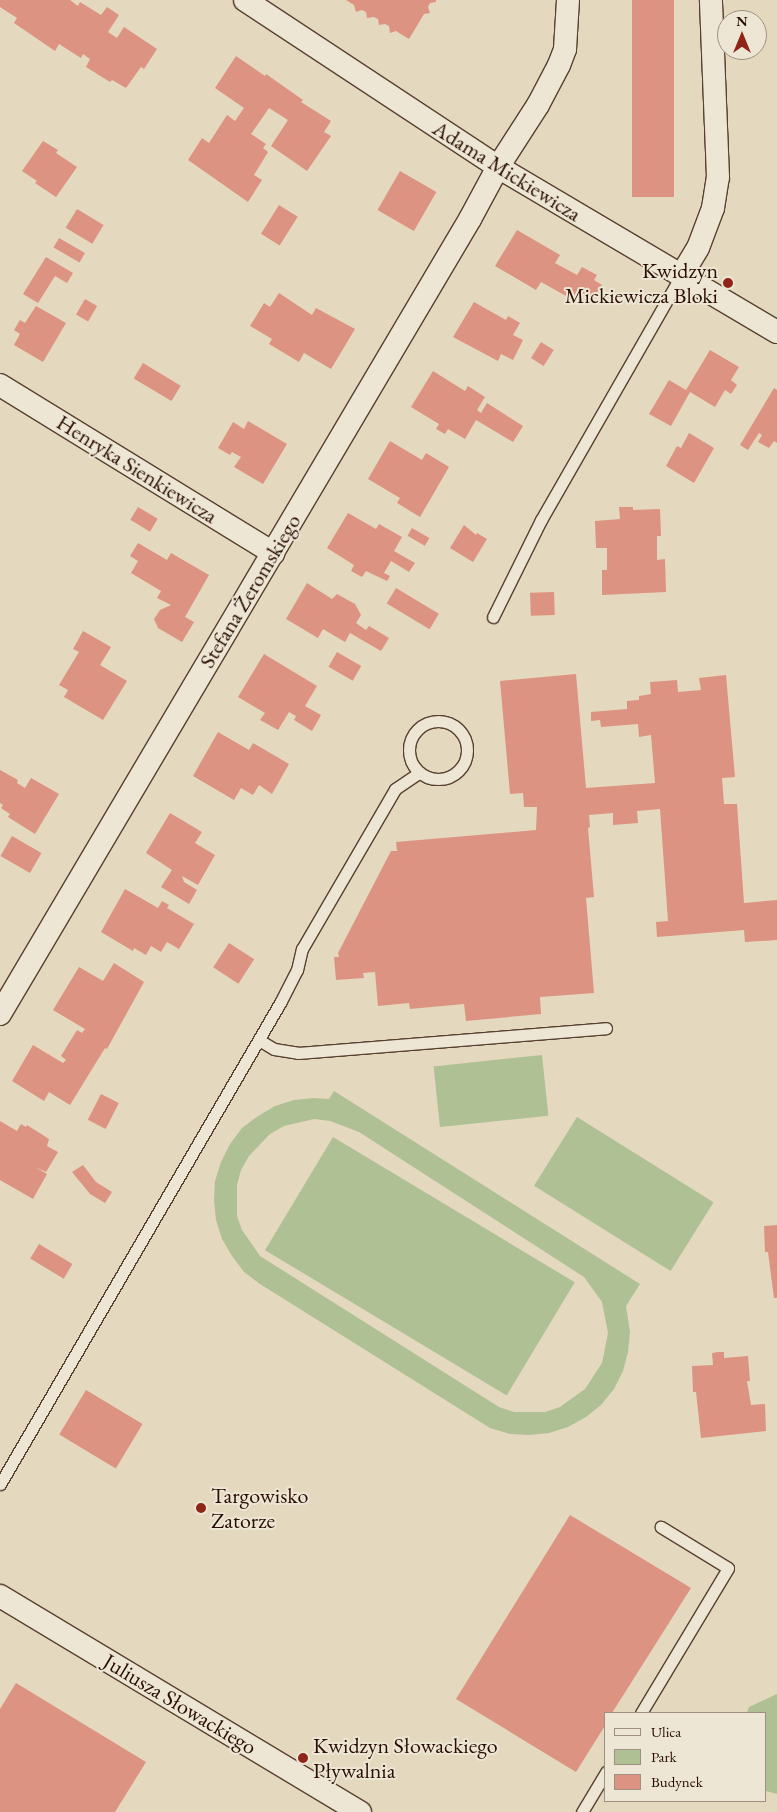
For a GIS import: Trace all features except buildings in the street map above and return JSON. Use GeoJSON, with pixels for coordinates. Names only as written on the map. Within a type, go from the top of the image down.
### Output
{"type":"FeatureCollection","features":[{"type":"Feature","properties":{"kind":"street","name":"Adama Mickiewicza"},"geometry":{"type":"LineString","coordinates":[[245,0],[498,168],[777,332]]}},
{"type":"Feature","properties":{"kind":"street","name":"Stefana Żeromskiego"},"geometry":{"type":"LineString","coordinates":[[0,1014],[470,220],[498,168],[538,105],[559,65],[568,28],[568,0]]}},
{"type":"Feature","properties":{"kind":"street"},"geometry":{"type":"LineString","coordinates":[[681,276],[698,248],[713,208],[718,177],[711,0]]}},
{"type":"Feature","properties":{"kind":"street","name":"Henryka Sienkiewicza"},"geometry":{"type":"LineString","coordinates":[[0,385],[273,553]]}},
{"type":"Feature","properties":{"kind":"street","name":"Juliusza Słowackiego"},"geometry":{"type":"LineString","coordinates":[[0,1596],[360,1812]]}},
{"type":"Feature","properties":{"kind":"lane"},"geometry":{"type":"LineString","coordinates":[[494,617],[542,520],[681,276]]}},
{"type":"Feature","properties":{"kind":"lane"},"geometry":{"type":"LineString","coordinates":[[439,721],[449,723],[464,735],[468,754],[458,772],[439,780],[419,773],[412,765],[409,754],[409,744],[416,731],[429,722],[439,721]]}},
{"type":"Feature","properties":{"kind":"lane"},"geometry":{"type":"LineString","coordinates":[[0,1484],[259,1040],[297,970],[306,942],[395,789],[419,773]]}},
{"type":"Feature","properties":{"kind":"lane"},"geometry":{"type":"LineString","coordinates":[[259,1040],[274,1048],[298,1053],[606,1028]]}},
{"type":"Feature","properties":{"kind":"lane"},"geometry":{"type":"LineString","coordinates":[[642,1712],[728,1568],[661,1528]]}},
{"type":"Feature","properties":{"kind":"lane"},"geometry":{"type":"LineString","coordinates":[[582,1812],[604,1775]]}},
{"type":"Feature","properties":{"kind":"green space"},"geometry":{"type":"Polygon","coordinates":[[[542,1055],[548,1116],[440,1127],[434,1066],[542,1055]]]}},
{"type":"Feature","properties":{"kind":"green space"},"geometry":{"type":"Polygon","coordinates":[[[334,1091],[640,1284],[626,1306],[630,1332],[628,1352],[623,1371],[614,1389],[601,1405],[586,1417],[568,1427],[549,1433],[510,1434],[490,1428],[260,1284],[244,1272],[222,1239],[216,1220],[215,1181],[221,1162],[230,1144],[242,1128],[275,1106],[294,1100],[329,1099],[334,1091]],[[314,1119],[284,1126],[270,1134],[249,1156],[241,1170],[237,1185],[237,1216],[242,1230],[260,1256],[499,1407],[514,1412],[545,1412],[560,1407],[585,1389],[602,1363],[608,1333],[602,1302],[584,1277],[359,1132],[330,1121],[314,1119]]]}},
{"type":"Feature","properties":{"kind":"green space"},"geometry":{"type":"Polygon","coordinates":[[[577,1117],[714,1202],[671,1271],[534,1186],[577,1117]]]}},
{"type":"Feature","properties":{"kind":"green space"},"geometry":{"type":"Polygon","coordinates":[[[333,1137],[575,1282],[507,1395],[265,1250],[333,1137]]]}},
{"type":"Feature","properties":{"kind":"green space"},"geometry":{"type":"Polygon","coordinates":[[[777,1694],[777,1794],[767,1791],[767,1712],[747,1712],[749,1707],[777,1694]]]}},
{"type":"Feature","properties":{"kind":"place","name":"Kwidzyn Mickiewicza Bloki"},"geometry":{"type":"Point","coordinates":[728,283]}},
{"type":"Feature","properties":{"kind":"place","name":"Targowisko Zatorze"},"geometry":{"type":"Point","coordinates":[201,1508]}},
{"type":"Feature","properties":{"kind":"place","name":"Kwidzyn Słowackiego Pływalnia"},"geometry":{"type":"Point","coordinates":[303,1758]}}]}
